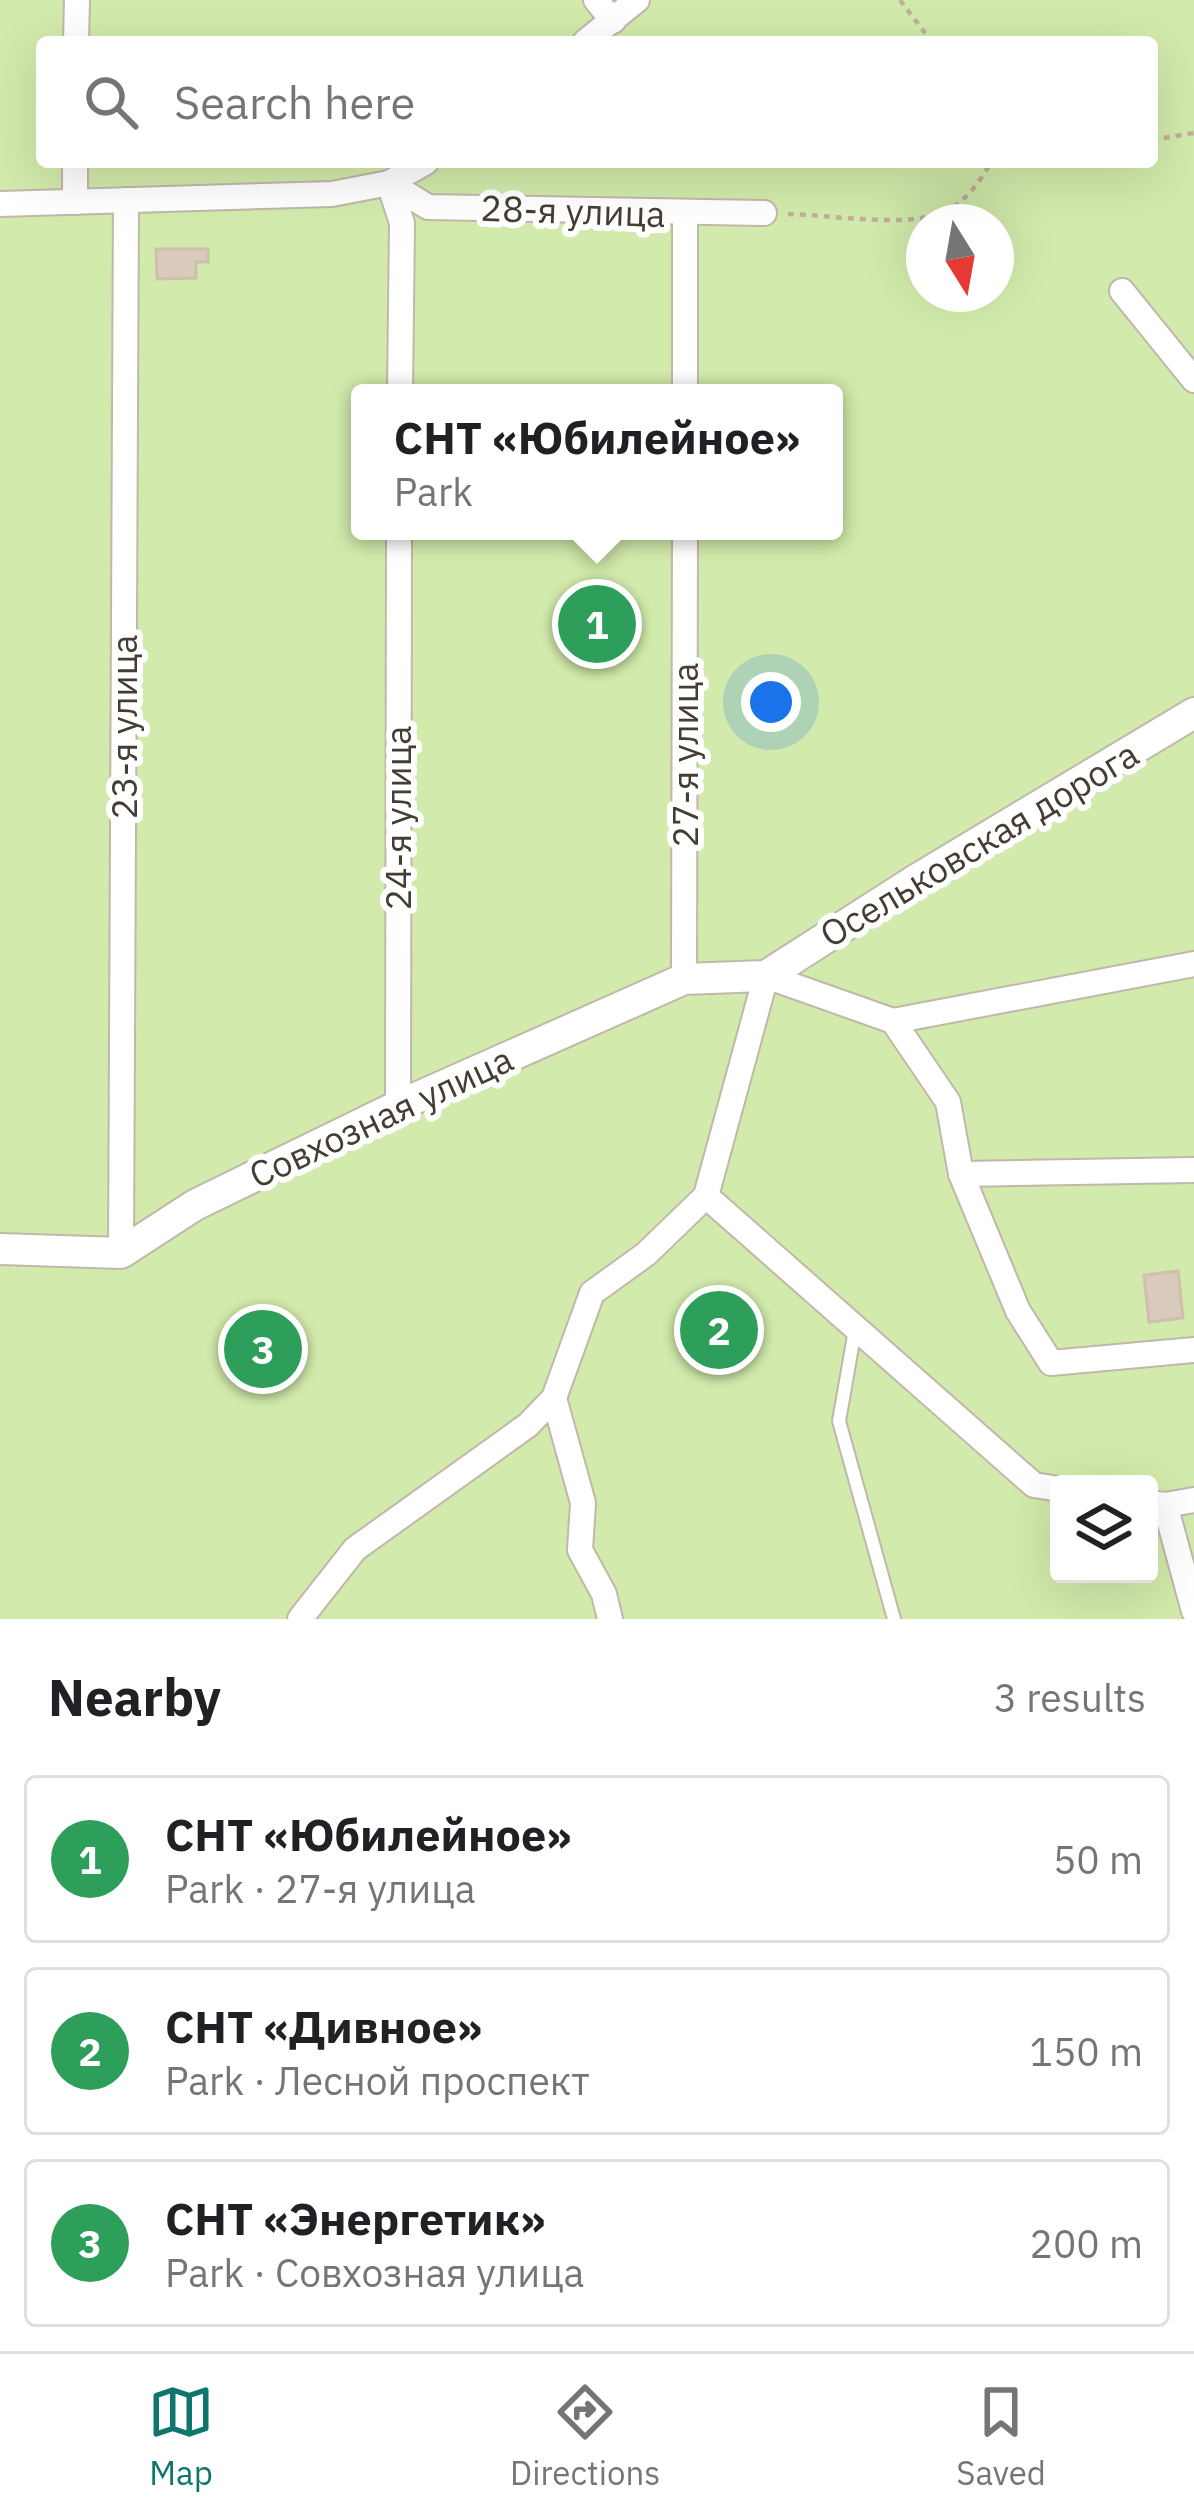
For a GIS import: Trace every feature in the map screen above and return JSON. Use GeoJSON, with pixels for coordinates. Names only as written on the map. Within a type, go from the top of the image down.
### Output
{"type":"FeatureCollection","features":[{"type":"Feature","properties":{"kind":"street"},"geometry":{"type":"LineString","coordinates":[[76,0],[76,36]]}},
{"type":"Feature","properties":{"kind":"street"},"geometry":{"type":"LineString","coordinates":[[596,0],[613,21]]}},
{"type":"Feature","properties":{"kind":"street"},"geometry":{"type":"LineString","coordinates":[[593,36],[637,0]]}},
{"type":"Feature","properties":{"kind":"street"},"geometry":{"type":"LineString","coordinates":[[75,168],[75,202]]}},
{"type":"Feature","properties":{"kind":"street"},"geometry":{"type":"LineString","coordinates":[[0,203],[332,194],[389,183],[415,168]]}},
{"type":"Feature","properties":{"kind":"street"},"geometry":{"type":"LineString","coordinates":[[389,183],[402,223],[400,384]]}},
{"type":"Feature","properties":{"kind":"street","name":"28-я улица"},"geometry":{"type":"LineString","coordinates":[[389,183],[428,207],[764,213]]}},
{"type":"Feature","properties":{"kind":"street","name":"23-я улица"},"geometry":{"type":"LineString","coordinates":[[121,1253],[126,200]]}},
{"type":"Feature","properties":{"kind":"street"},"geometry":{"type":"LineString","coordinates":[[685,214],[685,384]]}},
{"type":"Feature","properties":{"kind":"street"},"geometry":{"type":"LineString","coordinates":[[1122,291],[1194,380]]}},
{"type":"Feature","properties":{"kind":"street","name":"24-я улица"},"geometry":{"type":"LineString","coordinates":[[398,1106],[399,540]]}},
{"type":"Feature","properties":{"kind":"street","name":"27-я улица"},"geometry":{"type":"LineString","coordinates":[[684,979],[685,540]]}},
{"type":"Feature","properties":{"kind":"street","name":"Осельковская дорога"},"geometry":{"type":"LineString","coordinates":[[766,976],[1194,713]]}},
{"type":"Feature","properties":{"kind":"street"},"geometry":{"type":"LineString","coordinates":[[300,1619],[355,1549],[528,1424],[554,1399],[592,1293],[646,1253],[706,1196],[766,976],[893,1022],[1194,964]]}},
{"type":"Feature","properties":{"kind":"street","name":"Совхозная улица"},"geometry":{"type":"LineString","coordinates":[[121,1253],[195,1205],[398,1106],[684,979],[766,976]]}},
{"type":"Feature","properties":{"kind":"street"},"geometry":{"type":"LineString","coordinates":[[893,1022],[948,1102],[961,1174],[1018,1311],[1051,1363],[1194,1350]]}},
{"type":"Feature","properties":{"kind":"street"},"geometry":{"type":"LineString","coordinates":[[961,1174],[1194,1170]]}},
{"type":"Feature","properties":{"kind":"street"},"geometry":{"type":"LineString","coordinates":[[706,1196],[1034,1485],[1050,1488]]}},
{"type":"Feature","properties":{"kind":"street"},"geometry":{"type":"LineString","coordinates":[[0,1249],[121,1253]]}},
{"type":"Feature","properties":{"kind":"street"},"geometry":{"type":"LineString","coordinates":[[554,1399],[583,1503],[580,1550],[604,1594],[610,1619]]}},
{"type":"Feature","properties":{"kind":"street"},"geometry":{"type":"LineString","coordinates":[[1158,1504],[1194,1500]]}},
{"type":"Feature","properties":{"kind":"street"},"geometry":{"type":"LineString","coordinates":[[1158,1507],[1194,1611]]}},
{"type":"Feature","properties":{"kind":"lane"},"geometry":{"type":"LineString","coordinates":[[854,1330],[839,1421],[894,1619]]}},
{"type":"Feature","properties":{"kind":"path"},"geometry":{"type":"LineString","coordinates":[[900,0],[927,36]]}},
{"type":"Feature","properties":{"kind":"path"},"geometry":{"type":"LineString","coordinates":[[1158,139],[1194,133]]}},
{"type":"Feature","properties":{"kind":"path"},"geometry":{"type":"LineString","coordinates":[[764,213],[906,218],[941,213],[974,190],[987,168]]}},
{"type":"Feature","properties":{"kind":"green space"},"geometry":{"type":"Polygon","coordinates":[[[0,0],[1194,0],[1194,1619],[0,1619],[0,0]]]}},
{"type":"Feature","properties":{"kind":"building"},"geometry":{"type":"Polygon","coordinates":[[[156,249],[208,249],[208,262],[196,262],[196,278],[157,279],[156,249]]]}},
{"type":"Feature","properties":{"kind":"building"},"geometry":{"type":"Polygon","coordinates":[[[1178,1271],[1183,1318],[1149,1322],[1144,1275],[1178,1271]]]}},
{"type":"Feature","properties":{"kind":"place","name":"СНТ «Юбилейное»"},"geometry":{"type":"Point","coordinates":[597,624]}},
{"type":"Feature","properties":{"kind":"place","name":"СНТ «Дивное»"},"geometry":{"type":"Point","coordinates":[719,1330]}},
{"type":"Feature","properties":{"kind":"place","name":"СНТ «Энергетик»"},"geometry":{"type":"Point","coordinates":[263,1349]}}]}
